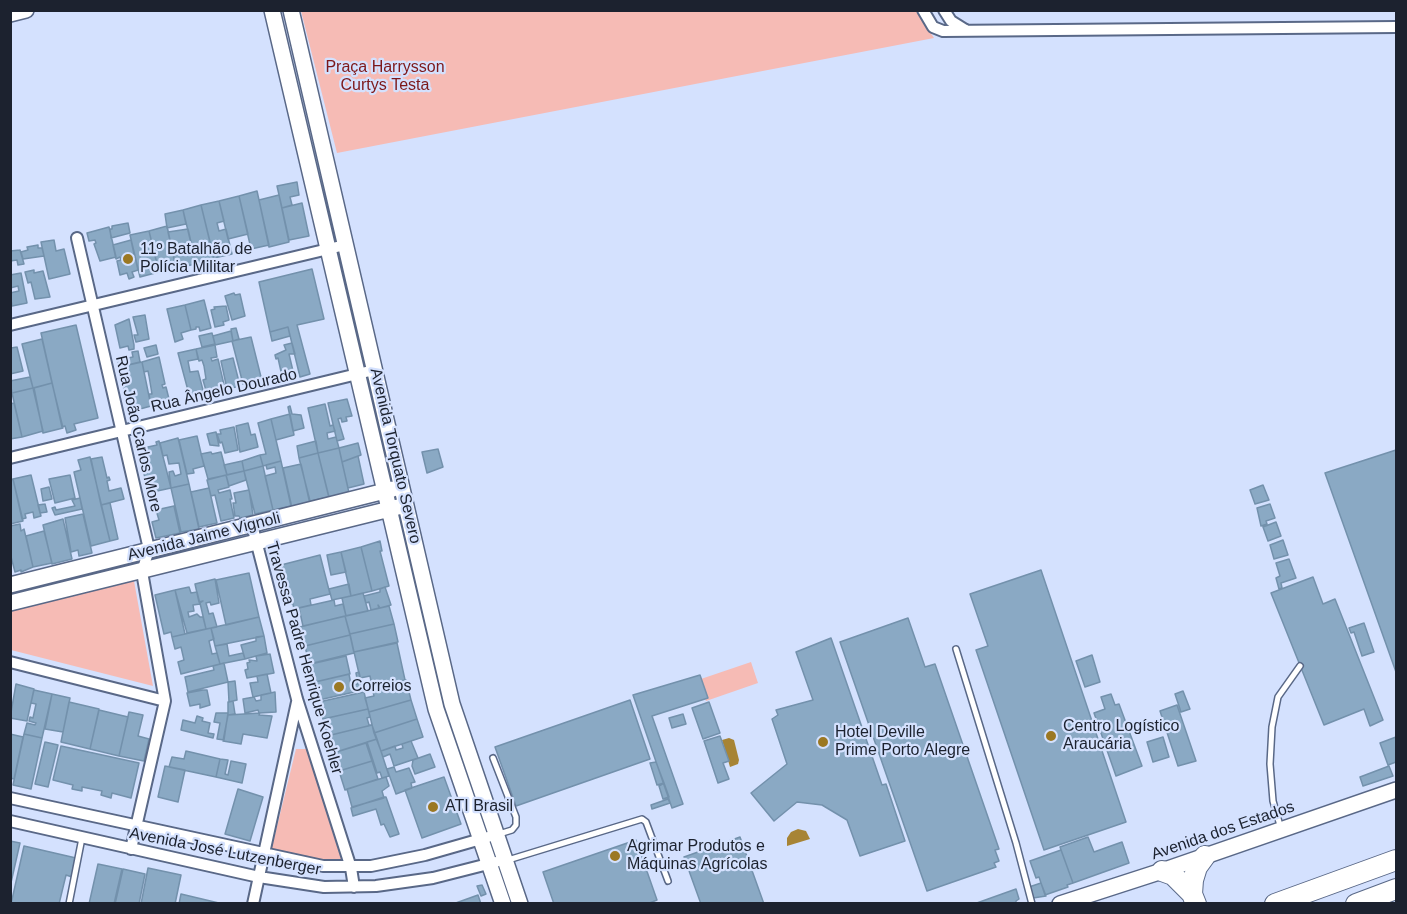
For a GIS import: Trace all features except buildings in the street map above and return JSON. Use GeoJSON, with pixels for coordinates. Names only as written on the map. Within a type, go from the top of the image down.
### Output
{"type":"FeatureCollection","features":[{"type":"Feature","properties":{"kind":"highway"},"geometry":{"type":"LineString","coordinates":[[1194,899],[1193,880],[1197,867],[1205,856]]}},
{"type":"Feature","properties":{"kind":"highway"},"geometry":{"type":"LineString","coordinates":[[1275,903],[1396,860]]}},
{"type":"Feature","properties":{"kind":"highway"},"geometry":{"type":"LineString","coordinates":[[1161,871],[1173,875],[1194,899]]}},
{"type":"Feature","properties":{"kind":"highway"},"geometry":{"type":"LineString","coordinates":[[1356,903],[1396,889]]}},
{"type":"Feature","properties":{"kind":"street"},"geometry":{"type":"LineString","coordinates":[[10,14],[26,10]]}},
{"type":"Feature","properties":{"kind":"street","name":"Avenida Torquato Severo"},"geometry":{"type":"LineString","coordinates":[[272,10],[436,709],[502,903]]}},
{"type":"Feature","properties":{"kind":"street","name":"Avenida Torquato Severo"},"geometry":{"type":"LineString","coordinates":[[291,10],[452,704],[520,903]]}},
{"type":"Feature","properties":{"kind":"street"},"geometry":{"type":"LineString","coordinates":[[923,10],[933,27],[943,31],[1396,27]]}},
{"type":"Feature","properties":{"kind":"street"},"geometry":{"type":"LineString","coordinates":[[944,10],[951,21],[967,31]]}},
{"type":"Feature","properties":{"kind":"street","name":"Rua João Carlos More"},"geometry":{"type":"LineString","coordinates":[[77,238],[123,431],[148,549],[142,572],[165,701],[131,849]]}},
{"type":"Feature","properties":{"kind":"street"},"geometry":{"type":"LineString","coordinates":[[10,325],[345,245]]}},
{"type":"Feature","properties":{"kind":"street","name":"Rua Ângelo Dourado"},"geometry":{"type":"LineString","coordinates":[[10,458],[374,370]]}},
{"type":"Feature","properties":{"kind":"street","name":"Avenida Jaime Vignoli"},"geometry":{"type":"LineString","coordinates":[[10,585],[401,488]]}},
{"type":"Feature","properties":{"kind":"street","name":"Avenida Jaime Vignoli"},"geometry":{"type":"LineString","coordinates":[[10,603],[406,506]]}},
{"type":"Feature","properties":{"kind":"street","name":"Travessa Padre Henrique Koehler"},"geometry":{"type":"LineString","coordinates":[[252,525],[297,699],[351,868],[354,886]]}},
{"type":"Feature","properties":{"kind":"street"},"geometry":{"type":"LineString","coordinates":[[413,613],[430,611]]}},
{"type":"Feature","properties":{"kind":"street"},"geometry":{"type":"LineString","coordinates":[[10,662],[165,701]]}},
{"type":"Feature","properties":{"kind":"street"},"geometry":{"type":"LineString","coordinates":[[253,903],[297,699]]}},
{"type":"Feature","properties":{"kind":"street","name":"Avenida dos Estados"},"geometry":{"type":"LineString","coordinates":[[1060,903],[1161,871],[1396,790]]}},
{"type":"Feature","properties":{"kind":"street","name":"Avenida José Lutzenberger"},"geometry":{"type":"LineString","coordinates":[[10,798],[323,866],[351,868],[371,866],[424,855],[496,834]]}},
{"type":"Feature","properties":{"kind":"street","name":"Avenida José Lutzenberger"},"geometry":{"type":"LineString","coordinates":[[10,821],[259,877],[324,887],[376,886],[433,878],[506,861]]}},
{"type":"Feature","properties":{"kind":"lane"},"geometry":{"type":"LineString","coordinates":[[956,649],[1017,843],[1032,903]]}},
{"type":"Feature","properties":{"kind":"lane"},"geometry":{"type":"LineString","coordinates":[[1281,829],[1273,801],[1270,764],[1272,727],[1278,697],[1300,666]]}},
{"type":"Feature","properties":{"kind":"lane"},"geometry":{"type":"LineString","coordinates":[[493,758],[516,818],[516,825],[512,830],[496,834]]}},
{"type":"Feature","properties":{"kind":"lane"},"geometry":{"type":"LineString","coordinates":[[506,861],[642,819],[646,822],[668,881]]}},
{"type":"Feature","properties":{"kind":"lane"},"geometry":{"type":"LineString","coordinates":[[69,903],[82,838]]}},
{"type":"Feature","properties":{"kind":"green space","name":"Praça Harrysson Curtys Testa"},"geometry":{"type":"Polygon","coordinates":[[[301,11],[916,11],[934,38],[337,153],[301,11]]]}},
{"type":"Feature","properties":{"kind":"green space"},"geometry":{"type":"Polygon","coordinates":[[[134,581],[153,686],[11,650],[11,611],[134,581]]]}},
{"type":"Feature","properties":{"kind":"green space"},"geometry":{"type":"Polygon","coordinates":[[[751,662],[758,683],[706,701],[698,680],[751,662]]]}},
{"type":"Feature","properties":{"kind":"green space"},"geometry":{"type":"Polygon","coordinates":[[[296,749],[307,749],[343,865],[271,851],[296,749]]]}},
{"type":"Feature","properties":{"kind":"shaded area"},"geometry":{"type":"Polygon","coordinates":[[[729,738],[734,740],[739,760],[738,764],[730,767],[722,740],[729,738]]]}},
{"type":"Feature","properties":{"kind":"shaded area"},"geometry":{"type":"Polygon","coordinates":[[[798,829],[806,831],[810,839],[787,846],[787,838],[791,832],[798,829]]]}},
{"type":"Feature","properties":{"kind":"place","name":"11º Batalhão de Polícia Militar"},"geometry":{"type":"Point","coordinates":[128,259]}},
{"type":"Feature","properties":{"kind":"place","name":"Correios"},"geometry":{"type":"Point","coordinates":[339,687]}},
{"type":"Feature","properties":{"kind":"place","name":"Centro Logístico Araucária"},"geometry":{"type":"Point","coordinates":[1051,736]}},
{"type":"Feature","properties":{"kind":"place","name":"Hotel Deville Prime Porto Alegre"},"geometry":{"type":"Point","coordinates":[823,742]}},
{"type":"Feature","properties":{"kind":"place","name":"ATI Brasil"},"geometry":{"type":"Point","coordinates":[433,807]}},
{"type":"Feature","properties":{"kind":"place","name":"Agrimar Produtos e Máquinas Agrícolas"},"geometry":{"type":"Point","coordinates":[615,856]}}]}
